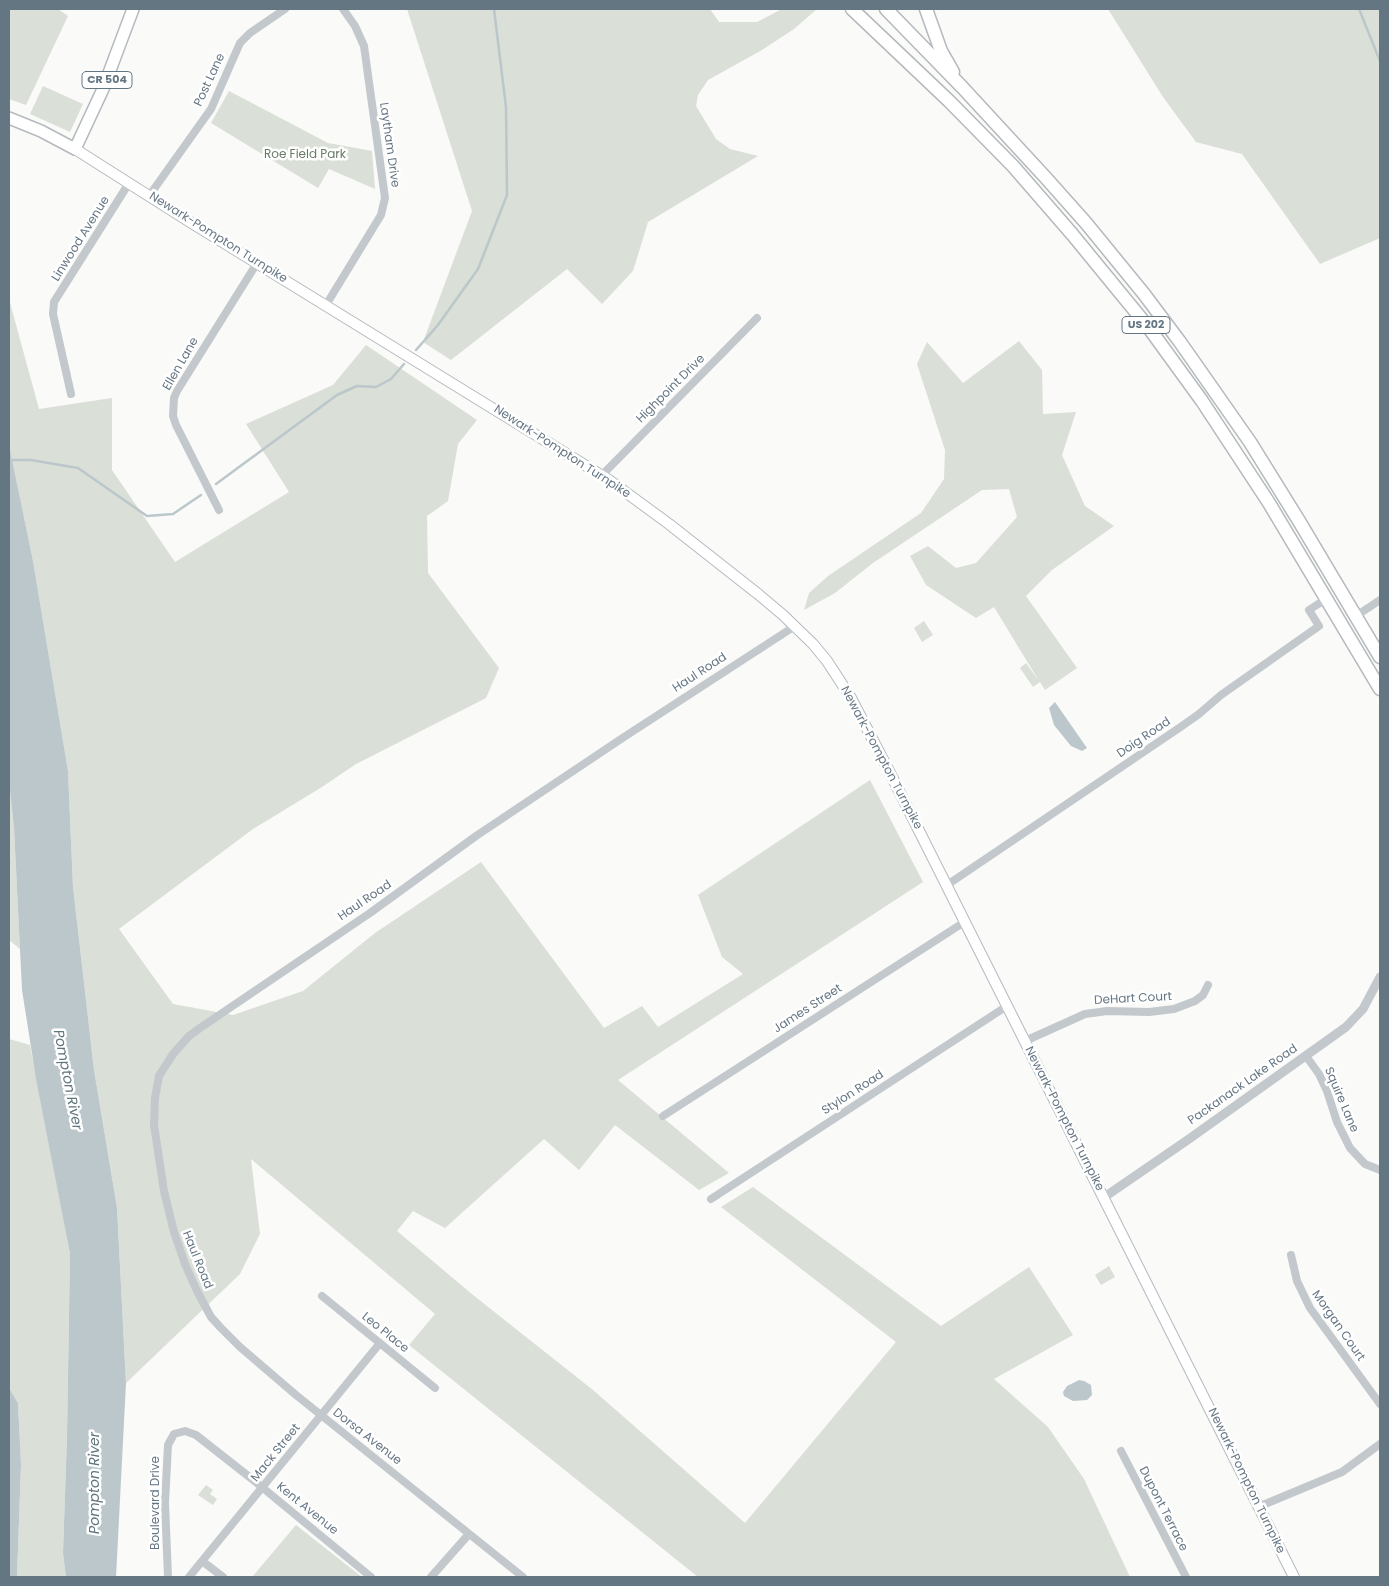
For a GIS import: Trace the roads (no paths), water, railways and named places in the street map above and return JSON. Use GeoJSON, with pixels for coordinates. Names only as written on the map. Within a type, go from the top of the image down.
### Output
{"type":"FeatureCollection","features":[{"type":"Feature","properties":{"kind":"highway","name":"US 202"},"geometry":{"type":"LineString","coordinates":[[852,9],[928,80],[992,144],[1052,210],[1111,280],[1162,346],[1269,503],[1380,689]]}},
{"type":"Feature","properties":{"kind":"highway"},"geometry":{"type":"LineString","coordinates":[[879,9],[924,49]]}},
{"type":"Feature","properties":{"kind":"highway","name":"US 202"},"geometry":{"type":"LineString","coordinates":[[886,9],[962,87],[1086,223],[1180,342],[1280,489],[1380,657]]}},
{"type":"Feature","properties":{"kind":"highway"},"geometry":{"type":"LineString","coordinates":[[926,9],[941,51],[962,87]]}},
{"type":"Feature","properties":{"kind":"main road","name":"CR 504"},"geometry":{"type":"LineString","coordinates":[[75,149],[103,89],[132,9]]}},
{"type":"Feature","properties":{"kind":"main road","name":"Newark-Pompton Turnpike"},"geometry":{"type":"LineString","coordinates":[[9,118],[41,130],[75,149],[602,475],[669,524],[764,599],[795,626],[827,661],[851,698],[966,921],[1294,1577]]}},
{"type":"Feature","properties":{"kind":"street","name":"Post Lane"},"geometry":{"type":"LineString","coordinates":[[149,196],[211,109],[240,44],[250,33],[285,9]]}},
{"type":"Feature","properties":{"kind":"street","name":"Laytham Drive"},"geometry":{"type":"LineString","coordinates":[[326,304],[381,215],[385,198],[364,46],[355,26],[342,9]]}},
{"type":"Feature","properties":{"kind":"street","name":"Linwood Avenue"},"geometry":{"type":"LineString","coordinates":[[71,394],[53,308],[54,302],[129,183]]}},
{"type":"Feature","properties":{"kind":"street","name":"Ellen Lane"},"geometry":{"type":"LineString","coordinates":[[219,510],[176,425],[173,416],[174,398],[257,262]]}},
{"type":"Feature","properties":{"kind":"street","name":"Highpoint Drive"},"geometry":{"type":"LineString","coordinates":[[602,475],[757,318]]}},
{"type":"Feature","properties":{"kind":"street","name":"Doig Road"},"geometry":{"type":"LineString","coordinates":[[947,885],[1199,714],[1221,695],[1319,626],[1309,610],[1326,599]]}},
{"type":"Feature","properties":{"kind":"street"},"geometry":{"type":"LineString","coordinates":[[1356,616],[1380,600]]}},
{"type":"Feature","properties":{"kind":"street","name":"Haul Road"},"geometry":{"type":"LineString","coordinates":[[205,1305],[190,1276],[174,1232],[164,1191],[156,1144],[154,1125],[158,1080],[173,1054],[189,1036],[200,1028],[370,913],[476,836],[640,726],[795,626]]}},
{"type":"Feature","properties":{"kind":"street","name":"James Street"},"geometry":{"type":"LineString","coordinates":[[663,1116],[966,921]]}},
{"type":"Feature","properties":{"kind":"street","name":"Packanack Lake Road"},"geometry":{"type":"LineString","coordinates":[[1103,1198],[1336,1035],[1355,1018],[1371,996],[1380,978]]}},
{"type":"Feature","properties":{"kind":"street","name":"DeHart Court"},"geometry":{"type":"LineString","coordinates":[[1025,1041],[1085,1014],[1107,1011],[1149,1012],[1174,1009],[1195,1001],[1203,994],[1208,985]]}},
{"type":"Feature","properties":{"kind":"street","name":"Stylon Road"},"geometry":{"type":"LineString","coordinates":[[711,1199],[1008,1006]]}},
{"type":"Feature","properties":{"kind":"street","name":"Squire Lane"},"geometry":{"type":"LineString","coordinates":[[1306,1056],[1319,1074],[1350,1148],[1365,1164],[1380,1170]]}},
{"type":"Feature","properties":{"kind":"street","name":"Morgan Court"},"geometry":{"type":"LineString","coordinates":[[1291,1255],[1297,1281],[1310,1308],[1380,1404]]}},
{"type":"Feature","properties":{"kind":"street","name":"Leo Place"},"geometry":{"type":"LineString","coordinates":[[322,1296],[435,1388]]}},
{"type":"Feature","properties":{"kind":"street","name":"Dorsa Avenue"},"geometry":{"type":"LineString","coordinates":[[205,1305],[220,1328],[233,1341],[321,1415],[523,1577]]}},
{"type":"Feature","properties":{"kind":"street","name":"Mack Street"},"geometry":{"type":"LineString","coordinates":[[189,1577],[380,1344]]}},
{"type":"Feature","properties":{"kind":"street","name":"Boulevard Drive"},"geometry":{"type":"LineString","coordinates":[[168,1577],[165,1503],[168,1445],[174,1434],[179,1432],[192,1433],[204,1441]]}},
{"type":"Feature","properties":{"kind":"street","name":"Kent Avenue"},"geometry":{"type":"LineString","coordinates":[[204,1441],[372,1577]]}},
{"type":"Feature","properties":{"kind":"street"},"geometry":{"type":"LineString","coordinates":[[1258,1507],[1342,1472],[1380,1444]]}},
{"type":"Feature","properties":{"kind":"street","name":"Dupont Terrace"},"geometry":{"type":"LineString","coordinates":[[1121,1452],[1186,1577]]}},
{"type":"Feature","properties":{"kind":"street"},"geometry":{"type":"LineString","coordinates":[[431,1577],[469,1534]]}},
{"type":"Feature","properties":{"kind":"street"},"geometry":{"type":"LineString","coordinates":[[202,1561],[223,1577]]}},
{"type":"Feature","properties":{"kind":"water","name":"Pompton River"},"geometry":{"type":"Polygon","coordinates":[[[9,445],[33,561],[68,771],[73,887],[94,1070],[117,1208],[126,1383],[116,1577],[66,1577],[63,1553],[70,1254],[36,1079],[22,990],[14,828],[9,781],[9,445]]]}},
{"type":"Feature","properties":{"kind":"water"},"geometry":{"type":"Polygon","coordinates":[[[1055,702],[1087,748],[1082,751],[1071,746],[1054,725],[1049,708],[1055,702]]]}},
{"type":"Feature","properties":{"kind":"water"},"geometry":{"type":"Polygon","coordinates":[[[1079,1380],[1091,1385],[1092,1395],[1087,1400],[1073,1401],[1064,1396],[1063,1392],[1067,1386],[1079,1380]]]}},
{"type":"Feature","properties":{"kind":"water"},"geometry":{"type":"Polygon","coordinates":[[[9,1388],[18,1403],[21,1464],[17,1577],[9,1577],[9,1388]]]}},
{"type":"Feature","properties":{"kind":"waterway"},"geometry":{"type":"LineString","coordinates":[[416,350],[438,325],[478,269],[507,195],[506,107],[494,9]]}},
{"type":"Feature","properties":{"kind":"waterway"},"geometry":{"type":"LineString","coordinates":[[1359,9],[1380,61]]}},
{"type":"Feature","properties":{"kind":"waterway"},"geometry":{"type":"LineString","coordinates":[[216,484],[337,395],[357,386],[376,387],[391,379],[404,364]]}},
{"type":"Feature","properties":{"kind":"waterway"},"geometry":{"type":"LineString","coordinates":[[12,460],[31,460],[78,468],[147,516],[173,514],[201,495]]}},
{"type":"Feature","properties":{"kind":"park label","name":"Roe Field Park"},"geometry":{"type":"Point","coordinates":[305,155]}}]}
